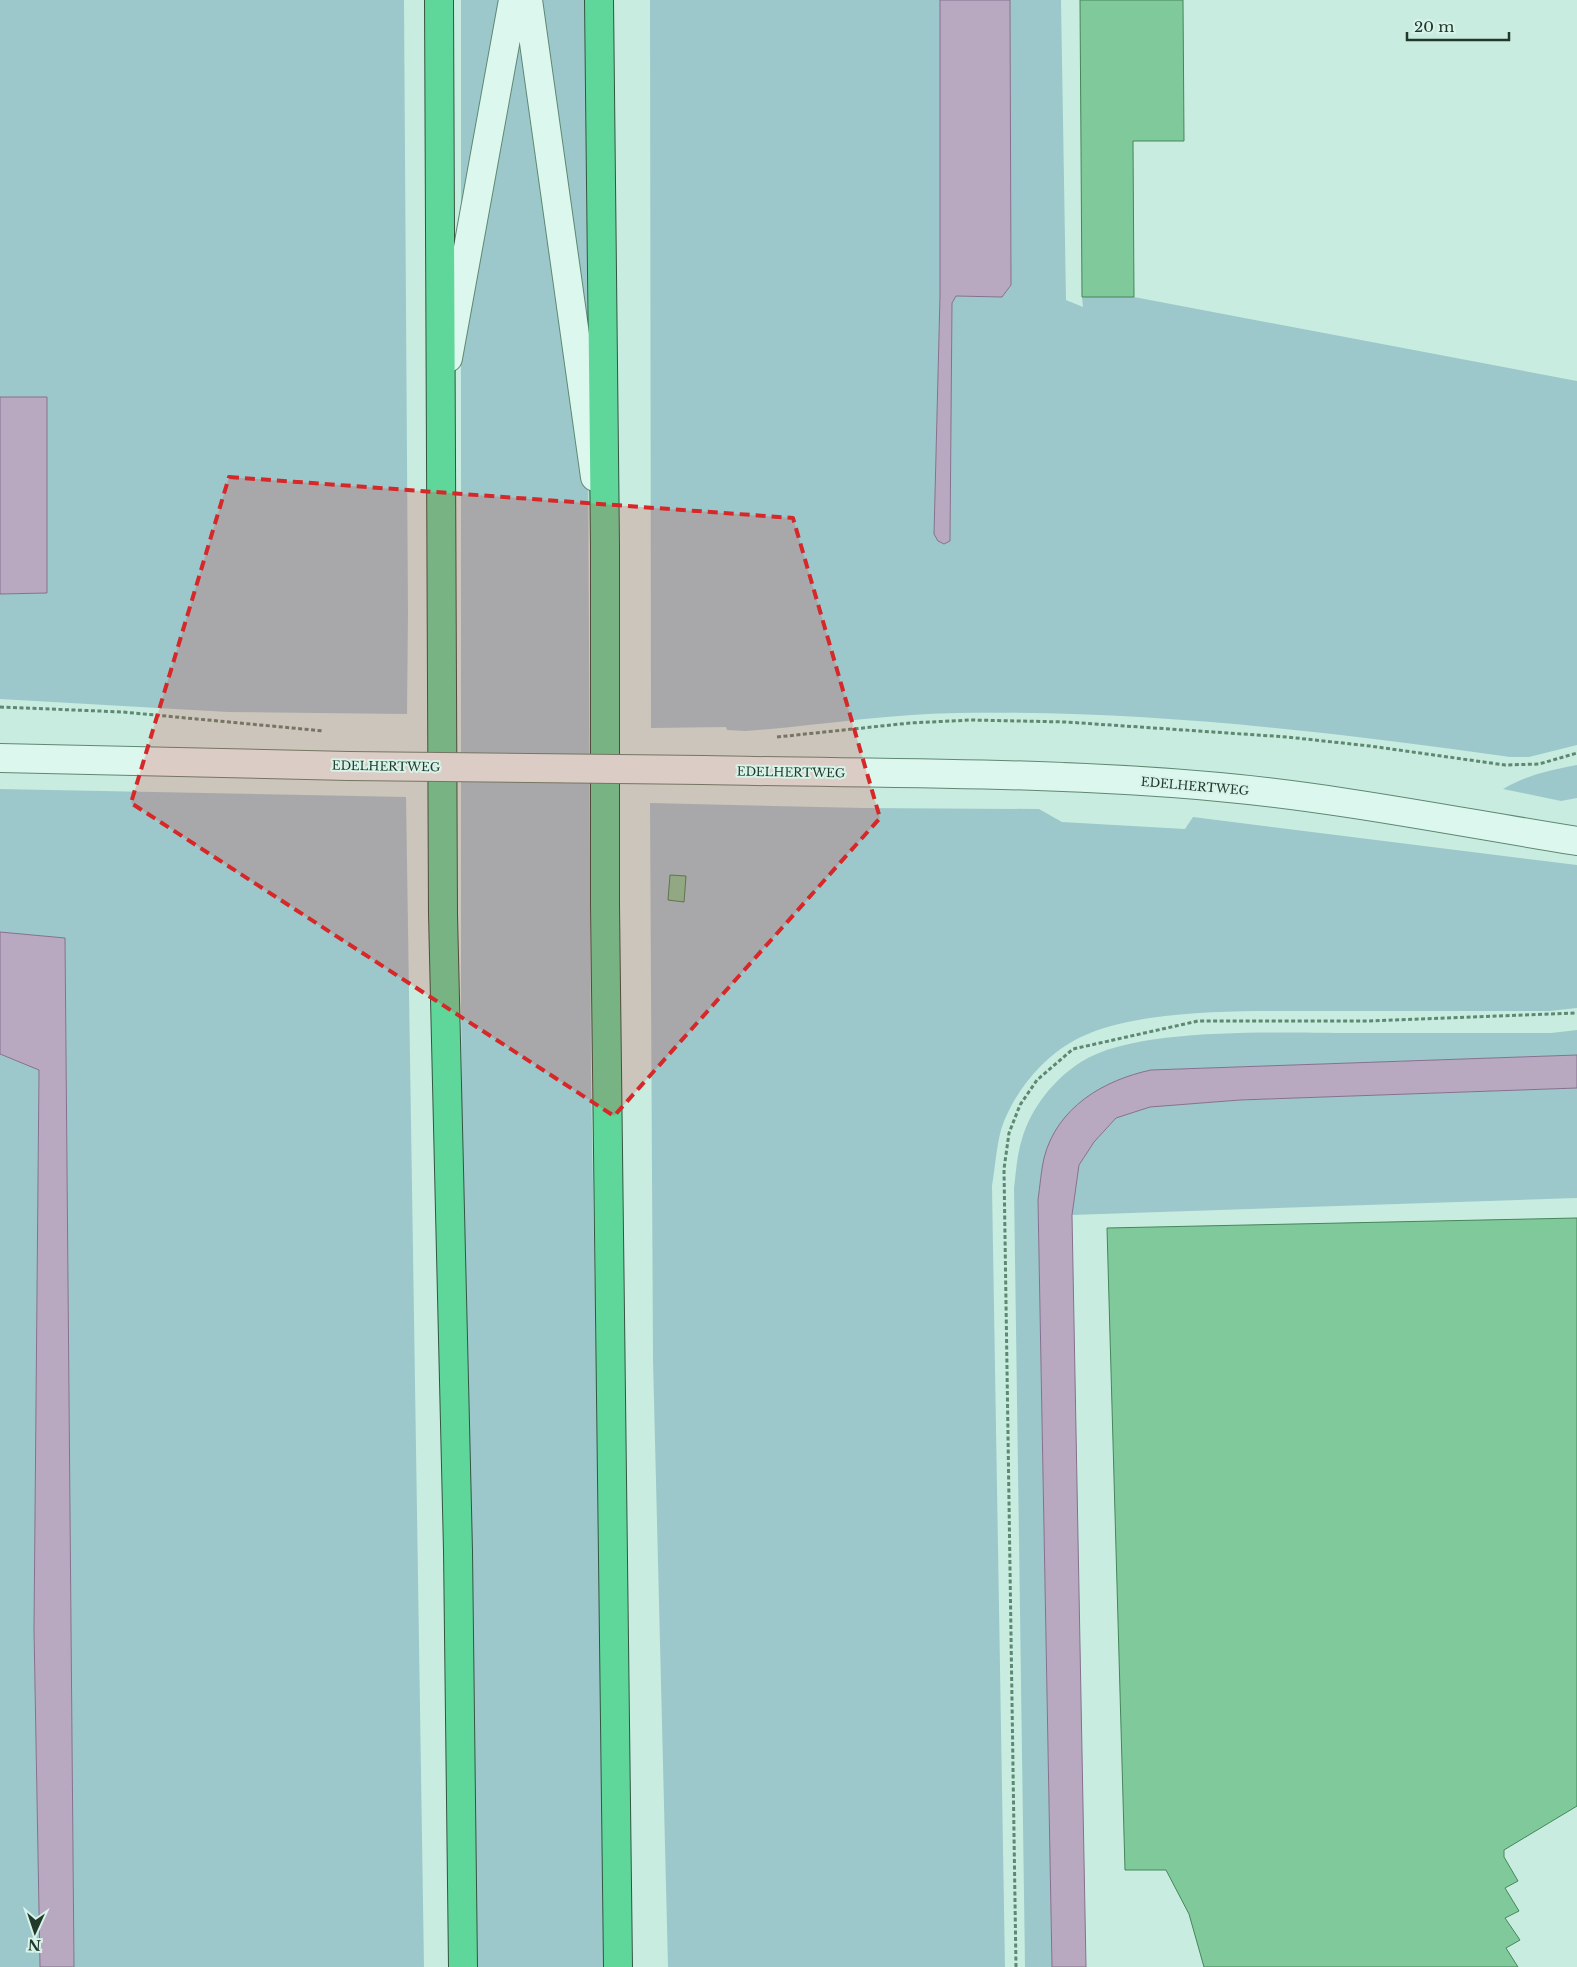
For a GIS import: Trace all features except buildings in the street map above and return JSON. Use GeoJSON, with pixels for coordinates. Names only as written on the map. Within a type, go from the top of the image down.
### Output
{"type":"FeatureCollection","features":[{"type":"Feature","properties":{"kind":"highway"},"geometry":{"type":"LineString","coordinates":[[439,0],[443,914],[458,1550],[463,1967]]}},
{"type":"Feature","properties":{"kind":"highway"},"geometry":{"type":"LineString","coordinates":[[599,0],[605,546],[605,906],[618,1967]]}},
{"type":"Feature","properties":{"kind":"street"},"geometry":{"type":"LineString","coordinates":[[440,397],[513,0]]}},
{"type":"Feature","properties":{"kind":"street"},"geometry":{"type":"LineString","coordinates":[[528,0],[605,546]]}},
{"type":"Feature","properties":{"kind":"street","name":"EDELHERTWEG"},"geometry":{"type":"LineString","coordinates":[[0,758],[349,766],[703,770],[1055,777],[1212,786],[1347,804],[1577,841]]}},
{"type":"Feature","properties":{"kind":"path"},"geometry":{"type":"LineString","coordinates":[[0,707],[123,712],[330,732]]}},
{"type":"Feature","properties":{"kind":"path"},"geometry":{"type":"LineString","coordinates":[[768,738],[910,723],[971,720],[1075,723],[1287,737],[1370,746],[1505,765],[1539,764],[1577,753]]}},
{"type":"Feature","properties":{"kind":"path"},"geometry":{"type":"LineString","coordinates":[[1016,1967],[1004,1169],[1009,1133],[1020,1105],[1037,1080],[1073,1049],[1198,1020],[1369,1021],[1577,1013]]}},
{"type":"Feature","properties":{"kind":"highlighted area"},"geometry":{"type":"Polygon","coordinates":[[[229,477],[793,518],[880,818],[614,1116],[131,803],[229,477]]]}},
{"type":"Feature","properties":{"kind":"shaded area"},"geometry":{"type":"Polygon","coordinates":[[[0,0],[404,0],[407,714],[228,712],[0,699],[0,594],[46,593],[47,397],[0,397],[0,0]]]}},
{"type":"Feature","properties":{"kind":"shaded area"},"geometry":{"type":"Polygon","coordinates":[[[461,0],[586,0],[591,1073],[607,1967],[470,1967],[461,1005],[461,0]]]}},
{"type":"Feature","properties":{"kind":"shaded area"},"geometry":{"type":"Polygon","coordinates":[[[650,0],[940,0],[940,296],[934,534],[943,544],[950,541],[952,303],[956,296],[1002,297],[1011,285],[1010,0],[1061,0],[1066,300],[1083,307],[1082,297],[1134,297],[1577,381],[1577,745],[1529,757],[1510,757],[1234,724],[1095,715],[1026,713],[930,714],[745,731],[727,730],[726,727],[651,728],[650,0]]]}},
{"type":"Feature","properties":{"kind":"shaded area"},"geometry":{"type":"Polygon","coordinates":[[[940,0],[1010,0],[1011,285],[1002,297],[956,296],[952,303],[950,541],[944,544],[938,541],[934,534],[940,296],[940,0]]]}},
{"type":"Feature","properties":{"kind":"shaded area"},"geometry":{"type":"Polygon","coordinates":[[[0,397],[47,397],[47,593],[0,594],[0,397]]]}},
{"type":"Feature","properties":{"kind":"shaded area"},"geometry":{"type":"Polygon","coordinates":[[[1577,765],[1577,798],[1561,801],[1503,789],[1539,774],[1577,765]]]}},
{"type":"Feature","properties":{"kind":"shaded area"},"geometry":{"type":"Polygon","coordinates":[[[0,789],[406,797],[424,1967],[74,1967],[65,938],[0,932],[0,789]]]}},
{"type":"Feature","properties":{"kind":"shaded area"},"geometry":{"type":"Polygon","coordinates":[[[650,803],[863,808],[1039,809],[1062,822],[1185,829],[1193,817],[1577,865],[1577,1008],[1550,1011],[1271,1011],[1198,1013],[1162,1016],[1127,1022],[1096,1031],[1058,1051],[1037,1070],[1010,1108],[1004,1121],[997,1147],[992,1186],[1005,1967],[668,1967],[653,1360],[650,803]]]}},
{"type":"Feature","properties":{"kind":"shaded area"},"geometry":{"type":"Polygon","coordinates":[[[0,932],[65,938],[74,1967],[40,1967],[34,1629],[39,1070],[0,1054],[0,932]]]}},
{"type":"Feature","properties":{"kind":"shaded area"},"geometry":{"type":"Polygon","coordinates":[[[1577,1030],[1577,1055],[1151,1070],[1045,1156],[1038,1200],[1052,1967],[1025,1967],[1014,1188],[1020,1145],[1031,1116],[1053,1086],[1081,1062],[1105,1051],[1170,1037],[1245,1033],[1551,1033],[1577,1030]]]}},
{"type":"Feature","properties":{"kind":"shaded area"},"geometry":{"type":"Polygon","coordinates":[[[0,1054],[39,1069],[34,1629],[40,1967],[0,1967],[0,1054]]]}},
{"type":"Feature","properties":{"kind":"shaded area"},"geometry":{"type":"Polygon","coordinates":[[[1577,1055],[1577,1088],[1240,1100],[1150,1107],[1116,1118],[1094,1142],[1079,1165],[1072,1215],[1086,1967],[1052,1967],[1038,1200],[1044,1158],[1050,1140],[1071,1110],[1085,1099],[1116,1081],[1151,1070],[1577,1055]]]}},
{"type":"Feature","properties":{"kind":"shaded area"},"geometry":{"type":"Polygon","coordinates":[[[1577,1088],[1577,1198],[1072,1215],[1079,1165],[1094,1142],[1116,1118],[1150,1107],[1240,1100],[1577,1088]]]}}]}
